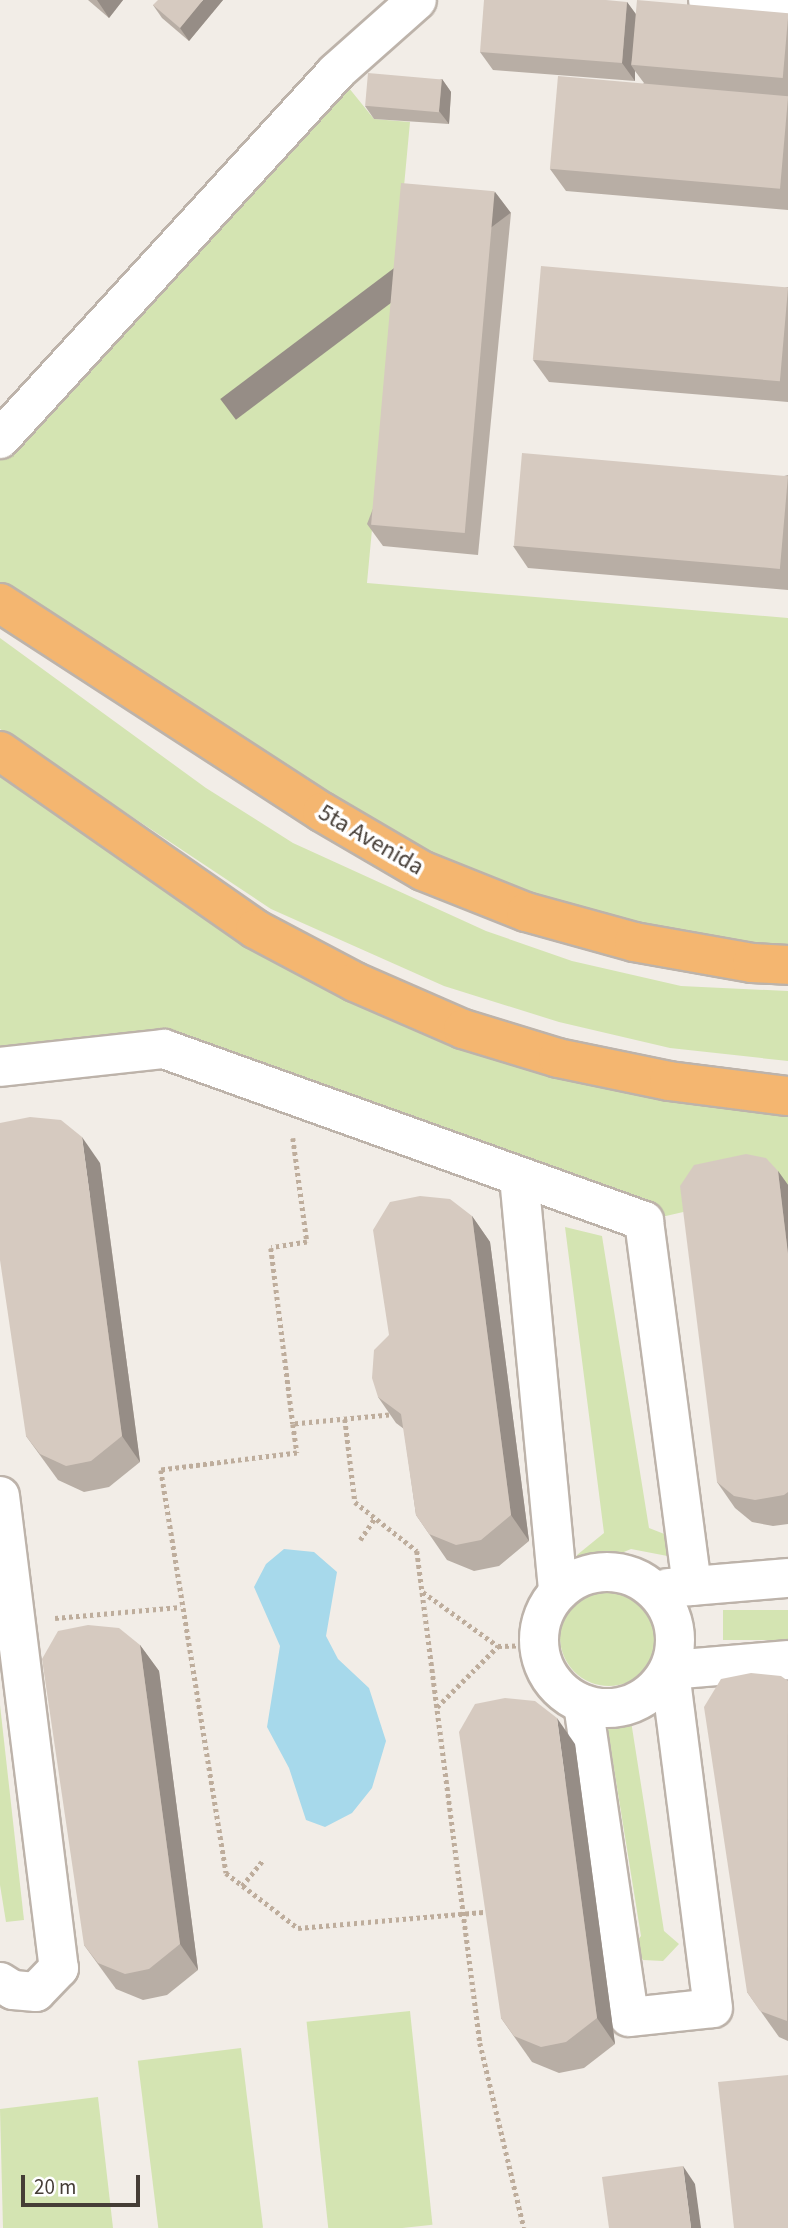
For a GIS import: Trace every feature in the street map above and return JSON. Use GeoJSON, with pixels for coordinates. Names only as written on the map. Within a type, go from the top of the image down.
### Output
{"type":"FeatureCollection","features":[{"type":"Feature","properties":{"kind":"highway","name":"5ta Avenida"},"geometry":{"type":"LineString","coordinates":[[0,603],[322,813],[423,871],[526,912],[634,942],[752,963],[788,965]]}},
{"type":"Feature","properties":{"kind":"highway"},"geometry":{"type":"LineString","coordinates":[[0,751],[255,929],[355,982],[463,1028],[558,1058],[669,1081],[788,1096]]}},
{"type":"Feature","properties":{"kind":"lane"},"geometry":{"type":"LineString","coordinates":[[0,439],[336,72],[417,0]]}},
{"type":"Feature","properties":{"kind":"lane"},"geometry":{"type":"LineString","coordinates":[[708,0],[788,7]]}},
{"type":"Feature","properties":{"kind":"lane"},"geometry":{"type":"LineString","coordinates":[[0,1068],[164,1049],[644,1222],[692,1586]]}},
{"type":"Feature","properties":{"kind":"lane"},"geometry":{"type":"LineString","coordinates":[[519,1177],[558,1592]]}},
{"type":"Feature","properties":{"kind":"lane"},"geometry":{"type":"LineString","coordinates":[[0,1496],[11,1637],[59,1968],[36,1992],[13,1990],[0,1982]]}},
{"type":"Feature","properties":{"kind":"lane"},"geometry":{"type":"LineString","coordinates":[[594,1572],[635,1577],[653,1589],[667,1605],[675,1626],[676,1649],[670,1670],[653,1691],[629,1705],[610,1709],[583,1704],[555,1685],[538,1645],[546,1607],[558,1592],[594,1572]]}},
{"type":"Feature","properties":{"kind":"lane"},"geometry":{"type":"LineString","coordinates":[[653,1589],[788,1578]]}},
{"type":"Feature","properties":{"kind":"lane"},"geometry":{"type":"LineString","coordinates":[[670,1670],[788,1660]]}},
{"type":"Feature","properties":{"kind":"lane"},"geometry":{"type":"LineString","coordinates":[[583,1704],[629,2017],[713,2008],[670,1670]]}},
{"type":"Feature","properties":{"kind":"path"},"geometry":{"type":"LineString","coordinates":[[287,1092],[307,1242],[271,1248],[297,1453],[161,1470],[226,1873],[298,1928],[485,1912]]}},
{"type":"Feature","properties":{"kind":"path"},"geometry":{"type":"LineString","coordinates":[[293,1424],[389,1415]]}},
{"type":"Feature","properties":{"kind":"path"},"geometry":{"type":"LineString","coordinates":[[345,1419],[355,1502],[417,1551],[466,1914],[480,2043],[524,2228]]}},
{"type":"Feature","properties":{"kind":"path"},"geometry":{"type":"LineString","coordinates":[[360,1540],[375,1518]]}},
{"type":"Feature","properties":{"kind":"path"},"geometry":{"type":"LineString","coordinates":[[422,1592],[499,1646],[538,1645]]}},
{"type":"Feature","properties":{"kind":"path"},"geometry":{"type":"LineString","coordinates":[[11,1637],[181,1606]]}},
{"type":"Feature","properties":{"kind":"path"},"geometry":{"type":"LineString","coordinates":[[437,1707],[499,1646]]}},
{"type":"Feature","properties":{"kind":"path"},"geometry":{"type":"LineString","coordinates":[[242,1886],[263,1860]]}},
{"type":"Feature","properties":{"kind":"green space"},"geometry":{"type":"Polygon","coordinates":[[[336,72],[374,119],[410,122],[367,583],[788,618],[788,965],[526,912],[0,603],[0,439],[336,72]]]}},
{"type":"Feature","properties":{"kind":"green space"},"geometry":{"type":"Polygon","coordinates":[[[0,638],[206,788],[293,843],[486,931],[572,961],[681,986],[788,991],[788,1061],[670,1048],[559,1022],[444,986],[271,909],[0,729],[0,638]]]}},
{"type":"Feature","properties":{"kind":"green space"},"geometry":{"type":"Polygon","coordinates":[[[0,751],[255,929],[463,1029],[788,1096],[788,1188],[644,1221],[165,1049],[0,1067],[0,751]]]}},
{"type":"Feature","properties":{"kind":"green space"},"geometry":{"type":"Polygon","coordinates":[[[565,1227],[602,1236],[649,1528],[677,1539],[683,1559],[631,1549],[578,1571],[577,1555],[604,1533],[565,1227]]]}},
{"type":"Feature","properties":{"kind":"green space"},"geometry":{"type":"Polygon","coordinates":[[[609,1588],[628,1591],[644,1602],[655,1618],[658,1637],[655,1656],[644,1672],[628,1683],[609,1686],[590,1683],[574,1672],[563,1656],[560,1637],[563,1618],[574,1602],[590,1591],[609,1588]]]}},
{"type":"Feature","properties":{"kind":"green space"},"geometry":{"type":"Polygon","coordinates":[[[723,1610],[788,1610],[788,1640],[723,1640],[723,1610]]]}},
{"type":"Feature","properties":{"kind":"green space"},"geometry":{"type":"Polygon","coordinates":[[[0,1705],[24,1920],[6,1922],[0,1885],[0,1705]]]}},
{"type":"Feature","properties":{"kind":"green space"},"geometry":{"type":"Polygon","coordinates":[[[631,1721],[664,1931],[679,1944],[663,1961],[643,1960],[634,1944],[641,1936],[607,1725],[631,1721]]]}},
{"type":"Feature","properties":{"kind":"green space"},"geometry":{"type":"Polygon","coordinates":[[[410,2011],[432,2225],[402,2228],[328,2228],[307,2022],[410,2011]]]}},
{"type":"Feature","properties":{"kind":"green space"},"geometry":{"type":"Polygon","coordinates":[[[241,2048],[263,2228],[158,2228],[138,2061],[241,2048]]]}},
{"type":"Feature","properties":{"kind":"green space"},"geometry":{"type":"Polygon","coordinates":[[[98,2097],[113,2228],[3,2228],[0,2109],[98,2097]]]}},
{"type":"Feature","properties":{"kind":"water"},"geometry":{"type":"Polygon","coordinates":[[[284,1549],[314,1552],[337,1572],[326,1636],[338,1659],[369,1688],[386,1741],[372,1788],[352,1813],[325,1827],[306,1820],[289,1768],[267,1727],[280,1646],[254,1587],[266,1564],[284,1549]]]}},
{"type":"Feature","properties":{"kind":"building"},"geometry":{"type":"Polygon","coordinates":[[[158,0],[203,0],[180,28],[153,5],[158,0]]]}},
{"type":"Feature","properties":{"kind":"building"},"geometry":{"type":"Polygon","coordinates":[[[484,0],[627,2],[622,63],[480,52],[484,0]]]}},
{"type":"Feature","properties":{"kind":"building"},"geometry":{"type":"Polygon","coordinates":[[[637,0],[788,13],[783,78],[631,65],[637,0]]]}},
{"type":"Feature","properties":{"kind":"building"},"geometry":{"type":"Polygon","coordinates":[[[368,73],[442,79],[439,112],[365,106],[368,73]]]}},
{"type":"Feature","properties":{"kind":"building"},"geometry":{"type":"Polygon","coordinates":[[[558,76],[788,96],[780,189],[550,169],[558,76]]]}},
{"type":"Feature","properties":{"kind":"building"},"geometry":{"type":"Polygon","coordinates":[[[401,183],[495,191],[465,533],[371,525],[401,183]]]}},
{"type":"Feature","properties":{"kind":"building"},"geometry":{"type":"Polygon","coordinates":[[[541,266],[788,288],[780,381],[533,360],[541,266]]]}},
{"type":"Feature","properties":{"kind":"building"},"geometry":{"type":"Polygon","coordinates":[[[522,453],[788,476],[780,569],[514,546],[522,453]]]}},
{"type":"Feature","properties":{"kind":"building"},"geometry":{"type":"Polygon","coordinates":[[[30,1117],[61,1120],[82,1137],[122,1436],[91,1461],[66,1466],[40,1454],[26,1436],[0,1260],[0,1123],[30,1117]]]}},
{"type":"Feature","properties":{"kind":"building"},"geometry":{"type":"Polygon","coordinates":[[[746,1154],[766,1158],[778,1171],[788,1254],[788,1492],[755,1500],[734,1496],[717,1482],[680,1186],[694,1165],[746,1154]]]}},
{"type":"Feature","properties":{"kind":"building"},"geometry":{"type":"Polygon","coordinates":[[[420,1196],[450,1199],[472,1216],[511,1515],[481,1540],[456,1545],[429,1534],[416,1515],[401,1414],[378,1397],[372,1378],[374,1350],[389,1335],[373,1230],[390,1202],[420,1196]]]}},
{"type":"Feature","properties":{"kind":"building"},"geometry":{"type":"Polygon","coordinates":[[[88,1625],[119,1628],[140,1645],[180,1944],[149,1969],[125,1974],[98,1963],[84,1945],[42,1659],[58,1631],[88,1625]]]}},
{"type":"Feature","properties":{"kind":"building"},"geometry":{"type":"Polygon","coordinates":[[[751,1673],[781,1676],[788,1681],[787,2021],[760,2011],[747,1992],[704,1707],[721,1679],[751,1673]]]}},
{"type":"Feature","properties":{"kind":"building"},"geometry":{"type":"Polygon","coordinates":[[[505,1698],[535,1701],[557,1718],[597,2018],[566,2042],[541,2047],[514,2036],[501,2018],[459,1732],[475,1704],[505,1698]]]}},
{"type":"Feature","properties":{"kind":"building"},"geometry":{"type":"Polygon","coordinates":[[[788,2075],[788,2228],[734,2228],[718,2082],[788,2075]]]}},
{"type":"Feature","properties":{"kind":"building"},"geometry":{"type":"Polygon","coordinates":[[[683,2166],[691,2228],[609,2228],[602,2177],[683,2166]]]}}]}
